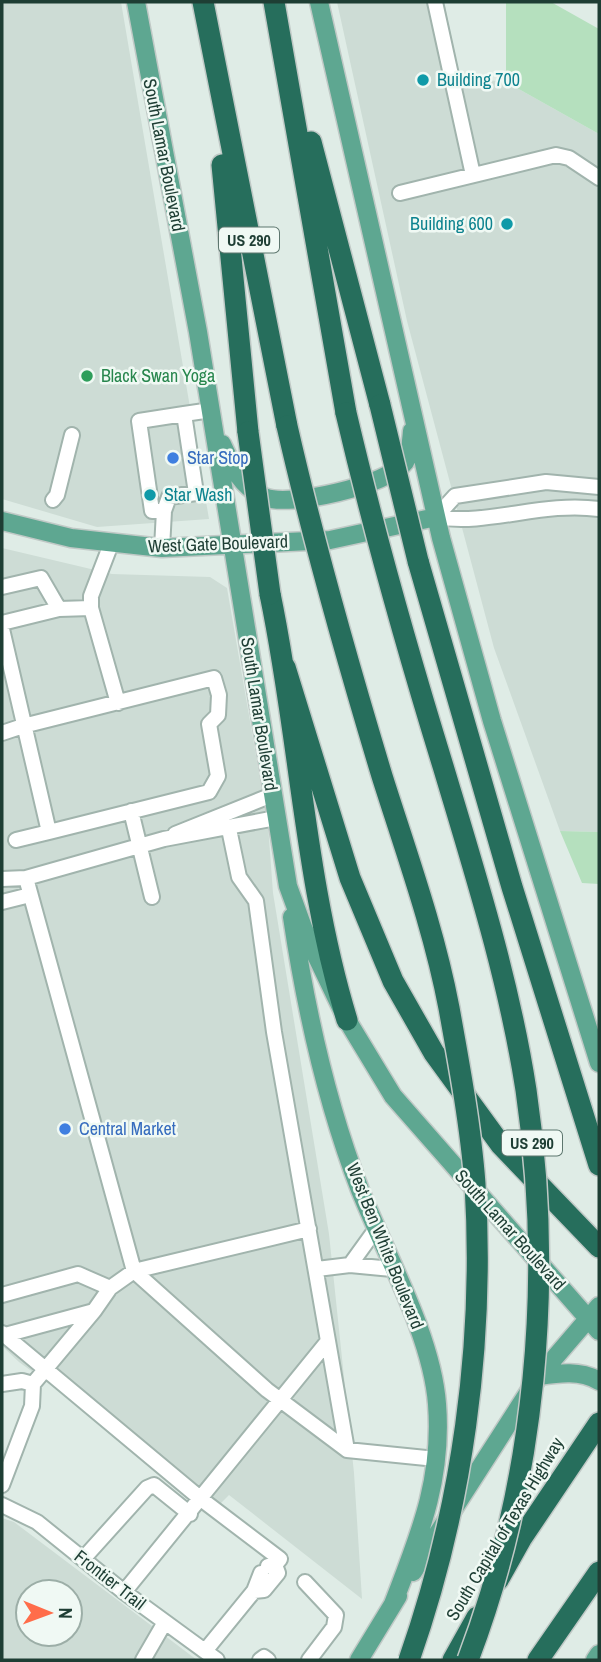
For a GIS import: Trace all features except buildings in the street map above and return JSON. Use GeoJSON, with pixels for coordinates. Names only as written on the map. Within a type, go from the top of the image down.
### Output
{"type":"FeatureCollection","features":[{"type":"Feature","properties":{"kind":"highway","name":"US 290"},"geometry":{"type":"LineString","coordinates":[[203,2],[286,426],[344,651],[428,926],[449,1007],[474,1181],[478,1263],[466,1431],[428,1603],[408,1660]]}},
{"type":"Feature","properties":{"kind":"highway","name":"US 290"},"geometry":{"type":"LineString","coordinates":[[274,2],[346,413],[385,570],[507,992],[526,1090],[535,1174],[536,1343],[527,1436],[506,1541],[468,1660]]}},
{"type":"Feature","properties":{"kind":"highway"},"geometry":{"type":"LineString","coordinates":[[212,55],[248,432],[270,594],[285,667],[317,906],[328,957],[347,1020]]}},
{"type":"Feature","properties":{"kind":"highway"},"geometry":{"type":"LineString","coordinates":[[284,56],[327,193],[418,561],[512,887],[599,1165]]}},
{"type":"Feature","properties":{"kind":"highway"},"geometry":{"type":"LineString","coordinates":[[285,667],[350,878],[393,981],[434,1053],[501,1145],[599,1247]]}},
{"type":"Feature","properties":{"kind":"highway","name":"South Capital of Texas Highway"},"geometry":{"type":"LineString","coordinates":[[453,1660],[522,1539],[599,1423]]}},
{"type":"Feature","properties":{"kind":"highway"},"geometry":{"type":"LineString","coordinates":[[537,1660],[599,1572]]}},
{"type":"Feature","properties":{"kind":"main road","name":"South Lamar Boulevard"},"geometry":{"type":"LineString","coordinates":[[136,2],[212,417],[288,887],[304,930],[347,1020],[393,1096],[596,1318]]}},
{"type":"Feature","properties":{"kind":"main road"},"geometry":{"type":"LineString","coordinates":[[319,2],[436,517],[492,721],[599,1060]]}},
{"type":"Feature","properties":{"kind":"main road"},"geometry":{"type":"LineString","coordinates":[[212,417],[237,475],[249,488],[266,498],[281,500],[324,495],[387,477],[404,463],[411,450],[413,420]]}},
{"type":"Feature","properties":{"kind":"main road","name":"West Gate Boulevard"},"geometry":{"type":"LineString","coordinates":[[2,521],[59,536],[162,548],[231,547],[330,540],[436,517]]}},
{"type":"Feature","properties":{"kind":"main road","name":"West Ben White Boulevard"},"geometry":{"type":"LineString","coordinates":[[288,887],[316,1050],[336,1124],[392,1269],[420,1331],[430,1363],[437,1404],[436,1459],[428,1513],[393,1604]]}},
{"type":"Feature","properties":{"kind":"main road","name":"West Ben White Boulevard"},"geometry":{"type":"LineString","coordinates":[[359,1660],[539,1376],[596,1318]]}},
{"type":"Feature","properties":{"kind":"main road"},"geometry":{"type":"LineString","coordinates":[[539,1376],[566,1373],[590,1376],[599,1381]]}},
{"type":"Feature","properties":{"kind":"main road"},"geometry":{"type":"LineString","coordinates":[[595,1660],[599,1654]]}},
{"type":"Feature","properties":{"kind":"street"},"geometry":{"type":"LineString","coordinates":[[435,2],[473,174]]}},
{"type":"Feature","properties":{"kind":"street"},"geometry":{"type":"LineString","coordinates":[[400,193],[556,155],[569,158],[599,178]]}},
{"type":"Feature","properties":{"kind":"street"},"geometry":{"type":"LineString","coordinates":[[164,512],[152,511],[139,421],[184,414],[212,417]]}},
{"type":"Feature","properties":{"kind":"street"},"geometry":{"type":"LineString","coordinates":[[162,548],[164,512],[169,497],[196,494],[184,414]]}},
{"type":"Feature","properties":{"kind":"street"},"geometry":{"type":"LineString","coordinates":[[52,500],[57,495],[72,435]]}},
{"type":"Feature","properties":{"kind":"street","name":"West Gate Boulevard"},"geometry":{"type":"LineString","coordinates":[[436,517],[455,496],[546,482],[599,487]]}},
{"type":"Feature","properties":{"kind":"street","name":"West Gate Boulevard"},"geometry":{"type":"LineString","coordinates":[[436,517],[461,521],[548,508],[599,509]]}},
{"type":"Feature","properties":{"kind":"street"},"geometry":{"type":"LineString","coordinates":[[111,544],[91,596],[91,608],[118,702]]}},
{"type":"Feature","properties":{"kind":"street"},"geometry":{"type":"LineString","coordinates":[[2,587],[41,578],[59,609]]}},
{"type":"Feature","properties":{"kind":"street"},"geometry":{"type":"LineString","coordinates":[[49,832],[2,626],[59,609],[91,608]]}},
{"type":"Feature","properties":{"kind":"street"},"geometry":{"type":"LineString","coordinates":[[2,733],[214,678],[219,695],[218,715],[209,724],[218,776],[209,792],[16,840]]}},
{"type":"Feature","properties":{"kind":"street"},"geometry":{"type":"LineString","coordinates":[[164,839],[190,826],[272,795]]}},
{"type":"Feature","properties":{"kind":"street"},"geometry":{"type":"LineString","coordinates":[[131,811],[152,897]]}},
{"type":"Feature","properties":{"kind":"street"},"geometry":{"type":"LineString","coordinates":[[2,879],[26,878],[164,839],[229,829],[276,818]]}},
{"type":"Feature","properties":{"kind":"street"},"geometry":{"type":"LineString","coordinates":[[229,829],[239,877],[256,901],[347,1450]]}},
{"type":"Feature","properties":{"kind":"street"},"geometry":{"type":"LineString","coordinates":[[26,878],[134,1271],[281,1401],[347,1450],[436,1459]]}},
{"type":"Feature","properties":{"kind":"street"},"geometry":{"type":"LineString","coordinates":[[2,902],[30,895]]}},
{"type":"Feature","properties":{"kind":"street"},"geometry":{"type":"LineString","coordinates":[[2,1485],[32,1406],[33,1384],[110,1288],[134,1271],[309,1228]]}},
{"type":"Feature","properties":{"kind":"street"},"geometry":{"type":"LineString","coordinates":[[350,1265],[376,1229]]}},
{"type":"Feature","properties":{"kind":"street"},"geometry":{"type":"LineString","coordinates":[[317,1269],[350,1265],[392,1269]]}},
{"type":"Feature","properties":{"kind":"street"},"geometry":{"type":"LineString","coordinates":[[2,1295],[78,1275],[110,1288]]}},
{"type":"Feature","properties":{"kind":"street"},"geometry":{"type":"LineString","coordinates":[[3,1334],[94,1311]]}},
{"type":"Feature","properties":{"kind":"street"},"geometry":{"type":"LineString","coordinates":[[3,1334],[201,1499],[280,1559],[268,1568],[211,1656]]}},
{"type":"Feature","properties":{"kind":"street"},"geometry":{"type":"LineString","coordinates":[[124,1592],[328,1341]]}},
{"type":"Feature","properties":{"kind":"street"},"geometry":{"type":"LineString","coordinates":[[2,1384],[22,1381],[33,1384]]}},
{"type":"Feature","properties":{"kind":"street"},"geometry":{"type":"LineString","coordinates":[[83,1559],[147,1488],[155,1485],[190,1514]]}},
{"type":"Feature","properties":{"kind":"street","name":"Frontier Trail"},"geometry":{"type":"LineString","coordinates":[[2,1505],[37,1522],[124,1592],[211,1656]]}},
{"type":"Feature","properties":{"kind":"street"},"geometry":{"type":"LineString","coordinates":[[305,1582],[336,1615],[334,1627],[309,1660]]}},
{"type":"Feature","properties":{"kind":"street"},"geometry":{"type":"LineString","coordinates":[[143,1660],[165,1622]]}},
{"type":"Feature","properties":{"kind":"street"},"geometry":{"type":"LineString","coordinates":[[260,1660],[264,1657],[268,1660]]}},
{"type":"Feature","properties":{"kind":"shaded area"},"geometry":{"type":"Polygon","coordinates":[[[2,2],[121,2],[209,519],[97,527],[2,499],[2,2]]]}},
{"type":"Feature","properties":{"kind":"shaded area"},"geometry":{"type":"Polygon","coordinates":[[[337,2],[444,2],[460,77],[506,82],[599,134],[599,832],[560,831],[494,648],[407,321],[337,2]]]}},
{"type":"Feature","properties":{"kind":"shaded area"},"geometry":{"type":"Polygon","coordinates":[[[2,548],[112,574],[210,577],[227,588],[268,825],[273,893],[329,1234],[354,1473],[362,1599],[229,1495],[218,1506],[19,1362],[2,1346],[2,548]]]}},
{"type":"Feature","properties":{"kind":"shaded area"},"geometry":{"type":"Polygon","coordinates":[[[2,1518],[14,1522],[197,1660],[2,1660],[2,1518]]]}},
{"type":"Feature","properties":{"kind":"green space"},"geometry":{"type":"Polygon","coordinates":[[[506,2],[551,2],[599,29],[599,134],[506,82],[506,2]]]}},
{"type":"Feature","properties":{"kind":"green space"},"geometry":{"type":"Polygon","coordinates":[[[560,831],[599,832],[599,884],[582,883],[560,831]]]}},
{"type":"Feature","properties":{"kind":"place","name":"Building 700"},"geometry":{"type":"Point","coordinates":[423,80]}},
{"type":"Feature","properties":{"kind":"place","name":"Building 600"},"geometry":{"type":"Point","coordinates":[507,224]}},
{"type":"Feature","properties":{"kind":"place","name":"Black Swan Yoga"},"geometry":{"type":"Point","coordinates":[87,376]}},
{"type":"Feature","properties":{"kind":"place","name":"Star Stop"},"geometry":{"type":"Point","coordinates":[173,458]}},
{"type":"Feature","properties":{"kind":"place","name":"Star Wash"},"geometry":{"type":"Point","coordinates":[150,495]}},
{"type":"Feature","properties":{"kind":"place","name":"Central Market"},"geometry":{"type":"Point","coordinates":[65,1129]}}]}
